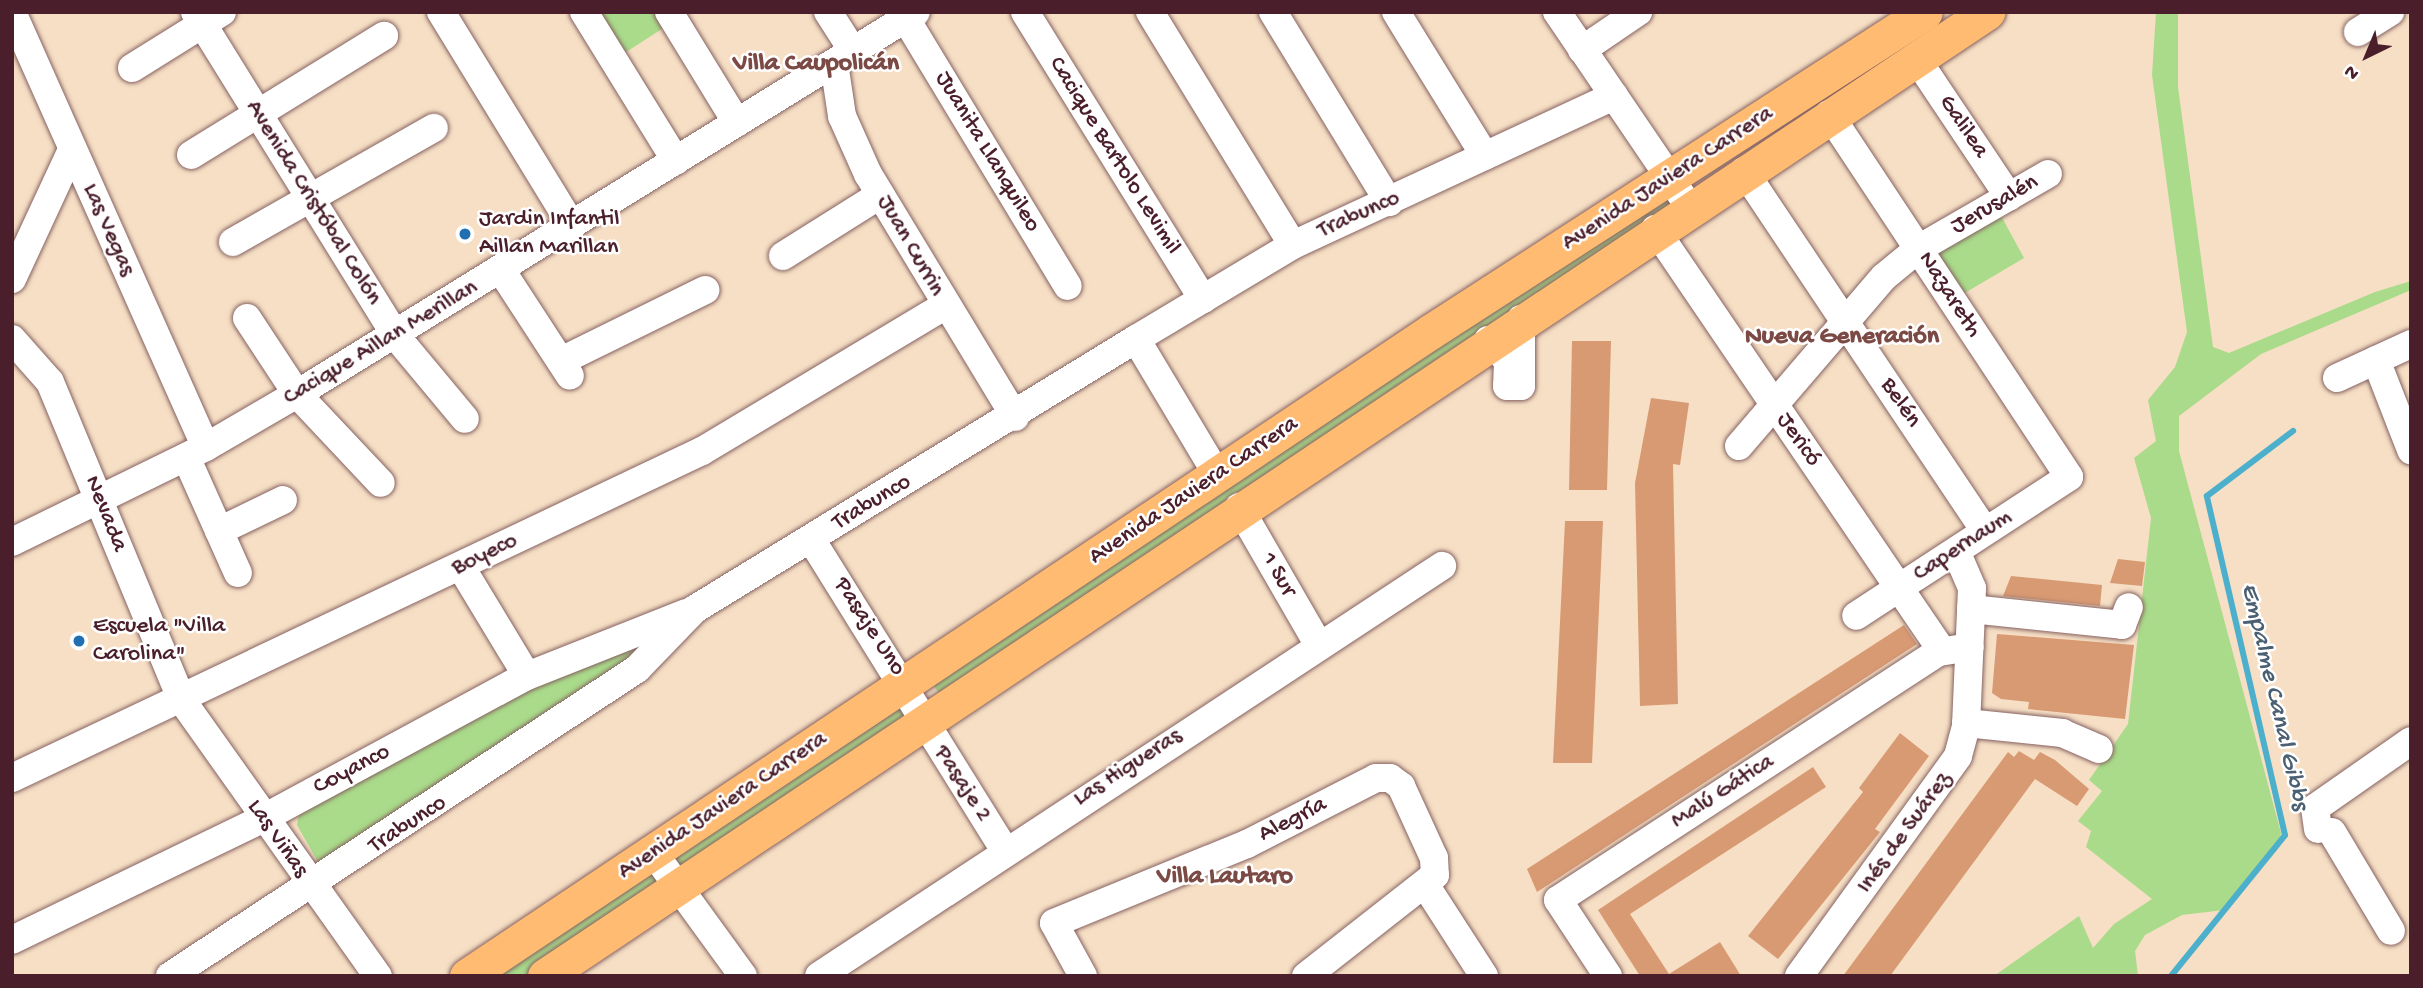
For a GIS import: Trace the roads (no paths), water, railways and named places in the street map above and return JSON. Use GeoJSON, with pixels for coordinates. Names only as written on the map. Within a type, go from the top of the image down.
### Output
{"type":"FeatureCollection","features":[{"type":"Feature","properties":{"kind":"main road","name":"Avenida Javiera Carrera"},"geometry":{"type":"LineString","coordinates":[[467,976],[1218,476],[1926,12]]}},
{"type":"Feature","properties":{"kind":"main road","name":"Avenida Javiera Carrera"},"geometry":{"type":"LineString","coordinates":[[561,971],[678,885],[921,719],[1689,206],[1987,12]]}},
{"type":"Feature","properties":{"kind":"street","name":"Las Vegas"},"geometry":{"type":"LineString","coordinates":[[12,12],[72,150],[196,452],[219,531],[238,573]]}},
{"type":"Feature","properties":{"kind":"street"},"geometry":{"type":"LineString","coordinates":[[441,12],[572,226]]}},
{"type":"Feature","properties":{"kind":"street"},"geometry":{"type":"LineString","coordinates":[[584,12],[676,161]]}},
{"type":"Feature","properties":{"kind":"street"},"geometry":{"type":"LineString","coordinates":[[669,12],[737,123]]}},
{"type":"Feature","properties":{"kind":"street","name":"Juan Currin"},"geometry":{"type":"LineString","coordinates":[[828,12],[844,57],[842,116],[880,195],[944,306],[1015,417]]}},
{"type":"Feature","properties":{"kind":"street","name":"Cacique Bartolo Levimil"},"geometry":{"type":"LineString","coordinates":[[1025,12],[1203,299]]}},
{"type":"Feature","properties":{"kind":"street"},"geometry":{"type":"LineString","coordinates":[[1150,12],[1293,246]]}},
{"type":"Feature","properties":{"kind":"street"},"geometry":{"type":"LineString","coordinates":[[1273,12],[1389,202]]}},
{"type":"Feature","properties":{"kind":"street"},"geometry":{"type":"LineString","coordinates":[[1396,12],[1485,156]]}},
{"type":"Feature","properties":{"kind":"street"},"geometry":{"type":"LineString","coordinates":[[1557,12],[1689,206]]}},
{"type":"Feature","properties":{"kind":"street"},"geometry":{"type":"LineString","coordinates":[[1583,50],[1638,12]]}},
{"type":"Feature","properties":{"kind":"street"},"geometry":{"type":"LineString","coordinates":[[2358,32],[2390,12]]}},
{"type":"Feature","properties":{"kind":"street","name":"Cacique Aillan Merillan"},"geometry":{"type":"LineString","coordinates":[[12,542],[196,452],[297,394],[911,15]]}},
{"type":"Feature","properties":{"kind":"street","name":"Juanita Llanquileo"},"geometry":{"type":"LineString","coordinates":[[911,15],[1068,286]]}},
{"type":"Feature","properties":{"kind":"street"},"geometry":{"type":"LineString","coordinates":[[132,68],[207,16]]}},
{"type":"Feature","properties":{"kind":"street","name":"Avenida Cristóbal Colón"},"geometry":{"type":"LineString","coordinates":[[207,16],[258,114],[395,335],[466,419]]}},
{"type":"Feature","properties":{"kind":"street"},"geometry":{"type":"LineString","coordinates":[[191,155],[384,36]]}},
{"type":"Feature","properties":{"kind":"street","name":"Galilea"},"geometry":{"type":"LineString","coordinates":[[1916,58],[2009,197]]}},
{"type":"Feature","properties":{"kind":"street","name":"Trabunco"},"geometry":{"type":"LineString","coordinates":[[170,976],[311,889],[637,669],[695,609],[1015,417],[1136,339],[1293,246],[1614,96]]}},
{"type":"Feature","properties":{"kind":"street","name":"Nazareth"},"geometry":{"type":"LineString","coordinates":[[1829,114],[2069,477]]}},
{"type":"Feature","properties":{"kind":"street"},"geometry":{"type":"LineString","coordinates":[[233,242],[433,128]]}},
{"type":"Feature","properties":{"kind":"street"},"geometry":{"type":"LineString","coordinates":[[12,279],[72,150]]}},
{"type":"Feature","properties":{"kind":"street","name":"Belén"},"geometry":{"type":"LineString","coordinates":[[1744,171],[1986,531]]}},
{"type":"Feature","properties":{"kind":"street","name":"Jerusalén"},"geometry":{"type":"LineString","coordinates":[[1739,446],[1846,322],[1919,249],[2048,174]]}},
{"type":"Feature","properties":{"kind":"street"},"geometry":{"type":"LineString","coordinates":[[783,256],[880,195]]}},
{"type":"Feature","properties":{"kind":"street","name":"Jericó"},"geometry":{"type":"LineString","coordinates":[[1655,229],[1942,651]]}},
{"type":"Feature","properties":{"kind":"street"},"geometry":{"type":"LineString","coordinates":[[501,270],[565,369],[705,290]]}},
{"type":"Feature","properties":{"kind":"street","name":"Boyeco"},"geometry":{"type":"LineString","coordinates":[[12,778],[702,451],[944,306]]}},
{"type":"Feature","properties":{"kind":"street"},"geometry":{"type":"LineString","coordinates":[[247,318],[297,394],[381,484]]}},
{"type":"Feature","properties":{"kind":"street"},"geometry":{"type":"LineString","coordinates":[[1488,340],[1508,361],[1514,386],[1521,319]]}},
{"type":"Feature","properties":{"kind":"street","name":"Nevada"},"geometry":{"type":"LineString","coordinates":[[12,339],[51,382],[181,699]]}},
{"type":"Feature","properties":{"kind":"street"},"geometry":{"type":"LineString","coordinates":[[1136,339],[1218,476]]}},
{"type":"Feature","properties":{"kind":"street"},"geometry":{"type":"LineString","coordinates":[[2337,378],[2411,344]]}},
{"type":"Feature","properties":{"kind":"street"},"geometry":{"type":"LineString","coordinates":[[2376,360],[2411,450]]}},
{"type":"Feature","properties":{"kind":"street","name":"Capernaum"},"geometry":{"type":"LineString","coordinates":[[1856,617],[2069,477]]}},
{"type":"Feature","properties":{"kind":"street"},"geometry":{"type":"LineString","coordinates":[[219,531],[283,500]]}},
{"type":"Feature","properties":{"kind":"street","name":"1 Sur"},"geometry":{"type":"LineString","coordinates":[[1238,507],[1318,643]]}},
{"type":"Feature","properties":{"kind":"street","name":"Pasaje Uno"},"geometry":{"type":"LineString","coordinates":[[811,539],[906,684],[921,719]]}},
{"type":"Feature","properties":{"kind":"street","name":"Inés de Suárez"},"geometry":{"type":"LineString","coordinates":[[1799,976],[1945,783],[1966,723],[1970,647],[1971,579],[1956,551]]}},
{"type":"Feature","properties":{"kind":"street","name":"Las Higueras"},"geometry":{"type":"LineString","coordinates":[[819,976],[1004,849],[1318,643],[1442,566]]}},
{"type":"Feature","properties":{"kind":"street"},"geometry":{"type":"LineString","coordinates":[[461,567],[527,676]]}},
{"type":"Feature","properties":{"kind":"street"},"geometry":{"type":"LineString","coordinates":[[1971,609],[2122,625],[2129,607]]}},
{"type":"Feature","properties":{"kind":"street","name":"Coyanco"},"geometry":{"type":"LineString","coordinates":[[12,940],[262,818],[527,676],[695,609]]}},
{"type":"Feature","properties":{"kind":"street","name":"Malú Gática"},"geometry":{"type":"LineString","coordinates":[[1608,976],[1558,900],[1942,651],[1970,647]]}},
{"type":"Feature","properties":{"kind":"street","name":"Las Viñas"},"geometry":{"type":"LineString","coordinates":[[181,699],[311,889],[378,976]]}},
{"type":"Feature","properties":{"kind":"street","name":"Pasaje 2"},"geometry":{"type":"LineString","coordinates":[[921,719],[1004,849]]}},
{"type":"Feature","properties":{"kind":"street"},"geometry":{"type":"LineString","coordinates":[[1966,723],[2062,733],[2099,750]]}},
{"type":"Feature","properties":{"kind":"street"},"geometry":{"type":"LineString","coordinates":[[2391,931],[2353,866],[2325,830],[2315,808],[2411,741]]}},
{"type":"Feature","properties":{"kind":"street","name":"Alegría"},"geometry":{"type":"LineString","coordinates":[[1083,976],[1054,923],[1247,845],[1376,778],[1401,786],[1434,858],[1435,874],[1426,886]]}},
{"type":"Feature","properties":{"kind":"street"},"geometry":{"type":"LineString","coordinates":[[2334,795],[2363,848],[2364,859],[2353,866]]}},
{"type":"Feature","properties":{"kind":"street"},"geometry":{"type":"LineString","coordinates":[[653,852],[743,976]]}},
{"type":"Feature","properties":{"kind":"street"},"geometry":{"type":"LineString","coordinates":[[1310,975],[1426,886],[1484,976]]}},
{"type":"Feature","properties":{"kind":"waterway","name":"Empalme Canal Gibbs"},"geometry":{"type":"LineString","coordinates":[[2171,976],[2285,835],[2207,496],[2293,431]]}},
{"type":"Feature","properties":{"kind":"place","name":"Jardin Infantil Aillan Marillan"},"geometry":{"type":"Point","coordinates":[465,234]}},
{"type":"Feature","properties":{"kind":"place","name":"Escuela \"Villa Carolina\""},"geometry":{"type":"Point","coordinates":[79,641]}},
{"type":"Feature","properties":{"kind":"district","name":"Villa Caupolicán"},"geometry":{"type":"Point","coordinates":[816,65]}},
{"type":"Feature","properties":{"kind":"district","name":"Nueva Generación"},"geometry":{"type":"Point","coordinates":[1842,338]}},
{"type":"Feature","properties":{"kind":"district","name":"Villa Lautaro"},"geometry":{"type":"Point","coordinates":[1225,878]}}]}
